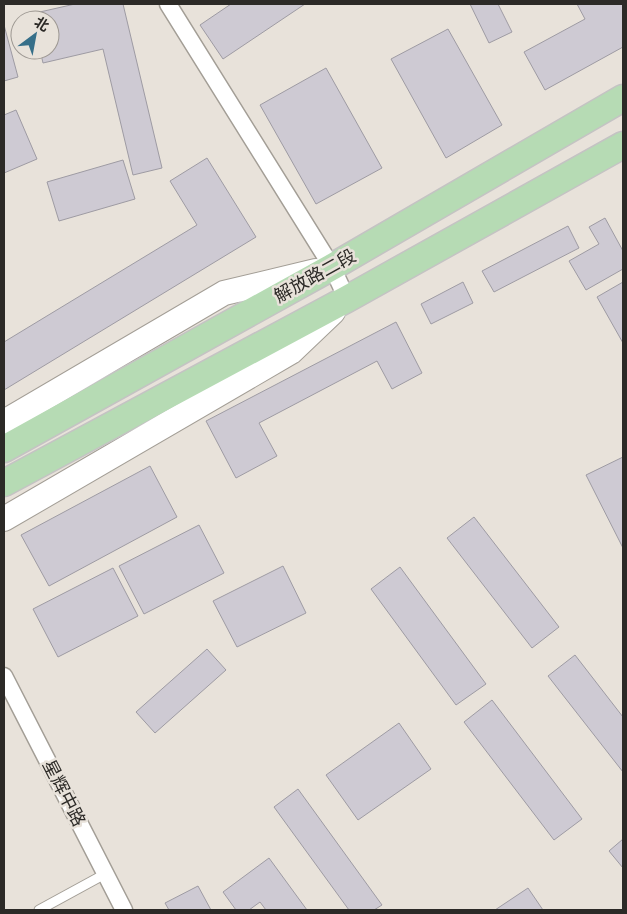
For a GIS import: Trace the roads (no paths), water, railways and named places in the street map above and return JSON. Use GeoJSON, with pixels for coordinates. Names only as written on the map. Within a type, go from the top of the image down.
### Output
{"type":"FeatureCollection","features":[{"type":"Feature","properties":{"kind":"main road","name":"解放路二段"},"geometry":{"type":"LineString","coordinates":[[4,449],[332,267],[623,98]]}},
{"type":"Feature","properties":{"kind":"main road","name":"解放路二段"},"geometry":{"type":"LineString","coordinates":[[4,483],[347,299],[623,145]]}},
{"type":"Feature","properties":{"kind":"street"},"geometry":{"type":"LineString","coordinates":[[4,519],[291,352],[347,299],[332,267],[168,4]]}},
{"type":"Feature","properties":{"kind":"street"},"geometry":{"type":"LineString","coordinates":[[4,422],[224,293],[332,267]]}},
{"type":"Feature","properties":{"kind":"street","name":"星辉中路"},"geometry":{"type":"LineString","coordinates":[[4,676],[124,910]]}},
{"type":"Feature","properties":{"kind":"lane"},"geometry":{"type":"LineString","coordinates":[[38,910],[105,874]]}}]}
